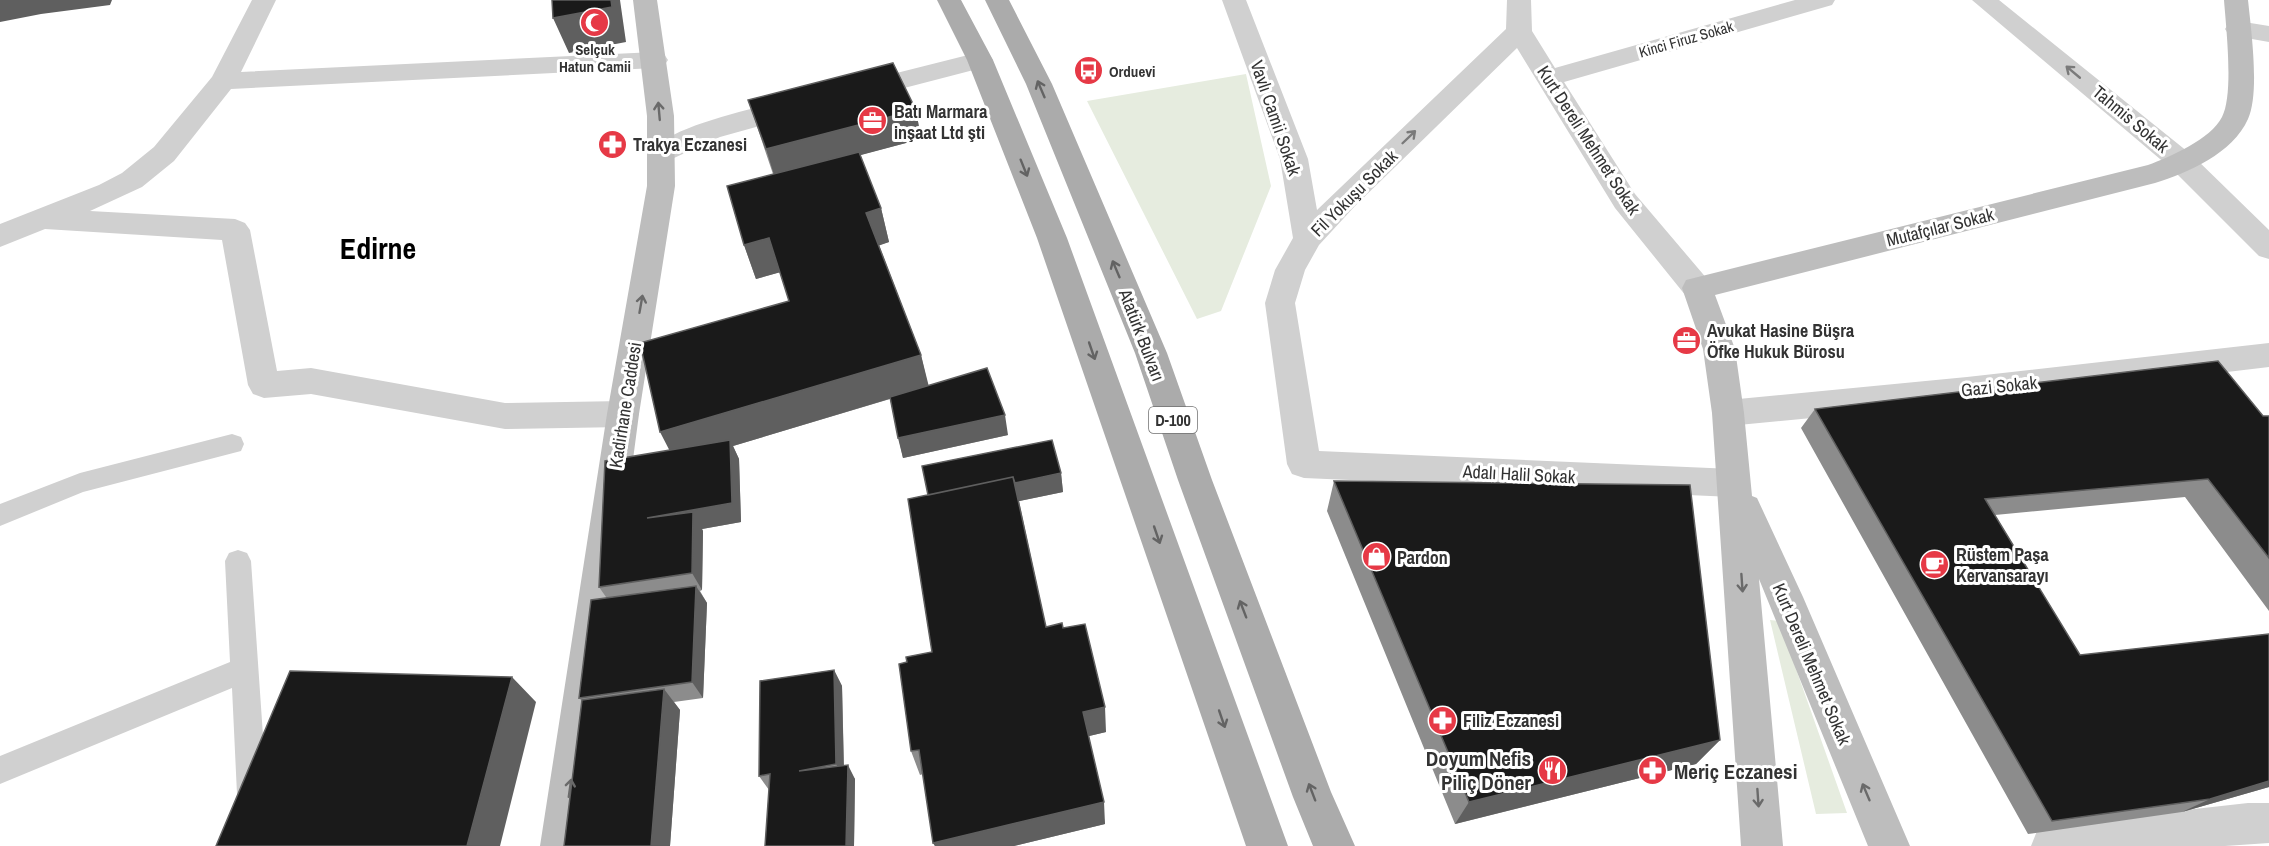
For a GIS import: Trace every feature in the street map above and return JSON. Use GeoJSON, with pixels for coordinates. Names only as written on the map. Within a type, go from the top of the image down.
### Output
{"type":"FeatureCollection","features":[{"type":"Feature","properties":{"kind":"main road","name":"D-100"},"geometry":{"type":"LineString","coordinates":[[949,0],[980,60],[1052,238],[1268,846]]}},
{"type":"Feature","properties":{"kind":"main road","name":"Atatürk Bulvarı"},"geometry":{"type":"LineString","coordinates":[[997,0],[1039,84],[1151,353],[1203,502],[1334,846]]}},
{"type":"Feature","properties":{"kind":"street"},"geometry":{"type":"LineString","coordinates":[[0,236],[46,219],[132,180],[164,154],[223,81],[264,0]]}},
{"type":"Feature","properties":{"kind":"street","name":"Kadirhane Caddesi"},"geometry":{"type":"LineString","coordinates":[[561,846],[623,414],[661,186],[663,154],[655,60],[645,0]]}},
{"type":"Feature","properties":{"kind":"street","name":"Vavlı Camii Sokak"},"geometry":{"type":"LineString","coordinates":[[1234,0],[1294,159],[1308,238]]}},
{"type":"Feature","properties":{"kind":"street"},"geometry":{"type":"LineString","coordinates":[[1519,0],[1519,31]]}},
{"type":"Feature","properties":{"kind":"street","name":"Kinci Firuz Sokak"},"geometry":{"type":"LineString","coordinates":[[1549,78],[1823,0]]}},
{"type":"Feature","properties":{"kind":"street","name":"Tahmis Sokak"},"geometry":{"type":"LineString","coordinates":[[1984,0],[2183,163],[2269,248]]}},
{"type":"Feature","properties":{"kind":"street","name":"Mutafçılar Sokak"},"geometry":{"type":"LineString","coordinates":[[1697,288],[2156,173],[2183,163],[2217,139],[2235,119],[2239,102],[2236,0]]}},
{"type":"Feature","properties":{"kind":"street"},"geometry":{"type":"LineString","coordinates":[[2238,29],[2269,34]]}},
{"type":"Feature","properties":{"kind":"street","name":"Fil Yokuşu Sokak"},"geometry":{"type":"LineString","coordinates":[[1304,464],[1280,303],[1290,270],[1308,238],[1345,199],[1519,31]]}},
{"type":"Feature","properties":{"kind":"street","name":"Kurt Dereli Mehmet Sokak"},"geometry":{"type":"LineString","coordinates":[[1519,31],[1625,201],[1697,288],[1719,349],[1728,413],[1762,846]]}},
{"type":"Feature","properties":{"kind":"street"},"geometry":{"type":"LineString","coordinates":[[223,81],[655,60]]}},
{"type":"Feature","properties":{"kind":"street"},"geometry":{"type":"LineString","coordinates":[[663,154],[680,142],[712,129],[980,60]]}},
{"type":"Feature","properties":{"kind":"street"},"geometry":{"type":"LineString","coordinates":[[46,219],[235,230],[264,385],[311,381],[505,416],[623,414]]}},
{"type":"Feature","properties":{"kind":"street","name":"Gazi Sokak"},"geometry":{"type":"LineString","coordinates":[[1728,413],[1967,390],[2269,355]]}},
{"type":"Feature","properties":{"kind":"street","name":"Adalı Halil Sokak"},"geometry":{"type":"LineString","coordinates":[[1304,464],[1733,483]]}},
{"type":"Feature","properties":{"kind":"street","name":"Kurt Dereli Mehmet Sokak"},"geometry":{"type":"LineString","coordinates":[[1733,483],[1789,608],[1889,846]]}},
{"type":"Feature","properties":{"kind":"street"},"geometry":{"type":"LineString","coordinates":[[2052,846],[2248,823],[2269,823]]}},
{"type":"Feature","properties":{"kind":"lane"},"geometry":{"type":"LineString","coordinates":[[0,515],[80,483],[232,444]]}},
{"type":"Feature","properties":{"kind":"lane"},"geometry":{"type":"LineString","coordinates":[[238,561],[252,794]]}},
{"type":"Feature","properties":{"kind":"lane"},"geometry":{"type":"LineString","coordinates":[[0,770],[243,670]]}},
{"type":"Feature","properties":{"kind":"shaded area"},"geometry":{"type":"Polygon","coordinates":[[[1246,74],[1271,186],[1221,311],[1197,319],[1087,101],[1246,74]]]}},
{"type":"Feature","properties":{"kind":"shaded area"},"geometry":{"type":"Polygon","coordinates":[[[1770,620],[1779,621],[1847,813],[1816,814],[1770,620]]]}},
{"type":"Feature","properties":{"kind":"building"},"geometry":{"type":"Polygon","coordinates":[[[552,0],[611,0],[612,7],[553,18],[552,0]]]}},
{"type":"Feature","properties":{"kind":"building"},"geometry":{"type":"Polygon","coordinates":[[[893,63],[916,110],[766,149],[748,100],[893,63]]]}},
{"type":"Feature","properties":{"kind":"building"},"geometry":{"type":"Polygon","coordinates":[[[859,152],[881,208],[866,213],[921,355],[660,432],[640,343],[789,301],[769,238],[744,245],[727,186],[859,152]]]}},
{"type":"Feature","properties":{"kind":"building","name":"Rüstem Paşa Kervansarayı"},"geometry":{"type":"Polygon","coordinates":[[[2218,361],[2263,416],[2269,416],[2269,558],[2208,479],[1985,499],[2080,655],[2269,634],[2269,781],[2210,799],[2052,821],[1815,409],[2218,361]]]}},
{"type":"Feature","properties":{"kind":"building"},"geometry":{"type":"Polygon","coordinates":[[[987,368],[1005,415],[898,438],[890,397],[987,368]]]}},
{"type":"Feature","properties":{"kind":"building"},"geometry":{"type":"Polygon","coordinates":[[[730,440],[732,503],[647,518],[693,512],[692,573],[599,587],[605,461],[730,440]]]}},
{"type":"Feature","properties":{"kind":"building"},"geometry":{"type":"Polygon","coordinates":[[[1052,440],[1061,473],[1015,483],[1013,477],[928,495],[922,466],[1052,440]]]}},
{"type":"Feature","properties":{"kind":"building"},"geometry":{"type":"Polygon","coordinates":[[[1013,477],[1046,627],[1062,623],[1063,628],[1085,624],[1105,707],[1083,712],[1104,802],[933,843],[919,750],[911,751],[899,664],[907,662],[906,657],[932,652],[908,499],[1013,477]]]}},
{"type":"Feature","properties":{"kind":"building"},"geometry":{"type":"Polygon","coordinates":[[[1334,481],[1690,485],[1720,740],[1469,802],[1334,481]]]}},
{"type":"Feature","properties":{"kind":"building"},"geometry":{"type":"Polygon","coordinates":[[[696,586],[692,682],[579,698],[591,600],[696,586]]]}},
{"type":"Feature","properties":{"kind":"building"},"geometry":{"type":"Polygon","coordinates":[[[834,670],[836,764],[799,771],[848,765],[846,846],[765,846],[770,774],[759,776],[760,681],[834,670]]]}},
{"type":"Feature","properties":{"kind":"building"},"geometry":{"type":"Polygon","coordinates":[[[290,671],[512,677],[467,846],[216,846],[290,671]]]}},
{"type":"Feature","properties":{"kind":"building"},"geometry":{"type":"Polygon","coordinates":[[[664,689],[651,846],[564,846],[582,700],[664,689]]]}},
{"type":"Feature","properties":{"kind":"place","name":"Selçuk Hatun Camii"},"geometry":{"type":"Point","coordinates":[595,22]}},
{"type":"Feature","properties":{"kind":"place","name":"Orduevi"},"geometry":{"type":"Point","coordinates":[1088,71]}},
{"type":"Feature","properties":{"kind":"place","name":"Batı Marmara inşaat Ltd şti"},"geometry":{"type":"Point","coordinates":[873,121]}},
{"type":"Feature","properties":{"kind":"place","name":"Trakya Eczanesi"},"geometry":{"type":"Point","coordinates":[612,144]}},
{"type":"Feature","properties":{"kind":"place","name":"Avukat Hasine Büşra Öfke Hukuk Bürosu"},"geometry":{"type":"Point","coordinates":[1686,340]}},
{"type":"Feature","properties":{"kind":"place","name":"Pardon"},"geometry":{"type":"Point","coordinates":[1376,557]}},
{"type":"Feature","properties":{"kind":"place","name":"Rüstem Paşa Kervansarayı"},"geometry":{"type":"Point","coordinates":[1935,564]}},
{"type":"Feature","properties":{"kind":"place","name":"Filiz Eczanesi"},"geometry":{"type":"Point","coordinates":[1442,720]}},
{"type":"Feature","properties":{"kind":"place","name":"Doyum Nefis Piliç Döner"},"geometry":{"type":"Point","coordinates":[1552,770]}},
{"type":"Feature","properties":{"kind":"place","name":"Meriç Eczanesi"},"geometry":{"type":"Point","coordinates":[1653,771]}},
{"type":"Feature","properties":{"kind":"district","name":"Edirne"},"geometry":{"type":"Point","coordinates":[378,248]}}]}
